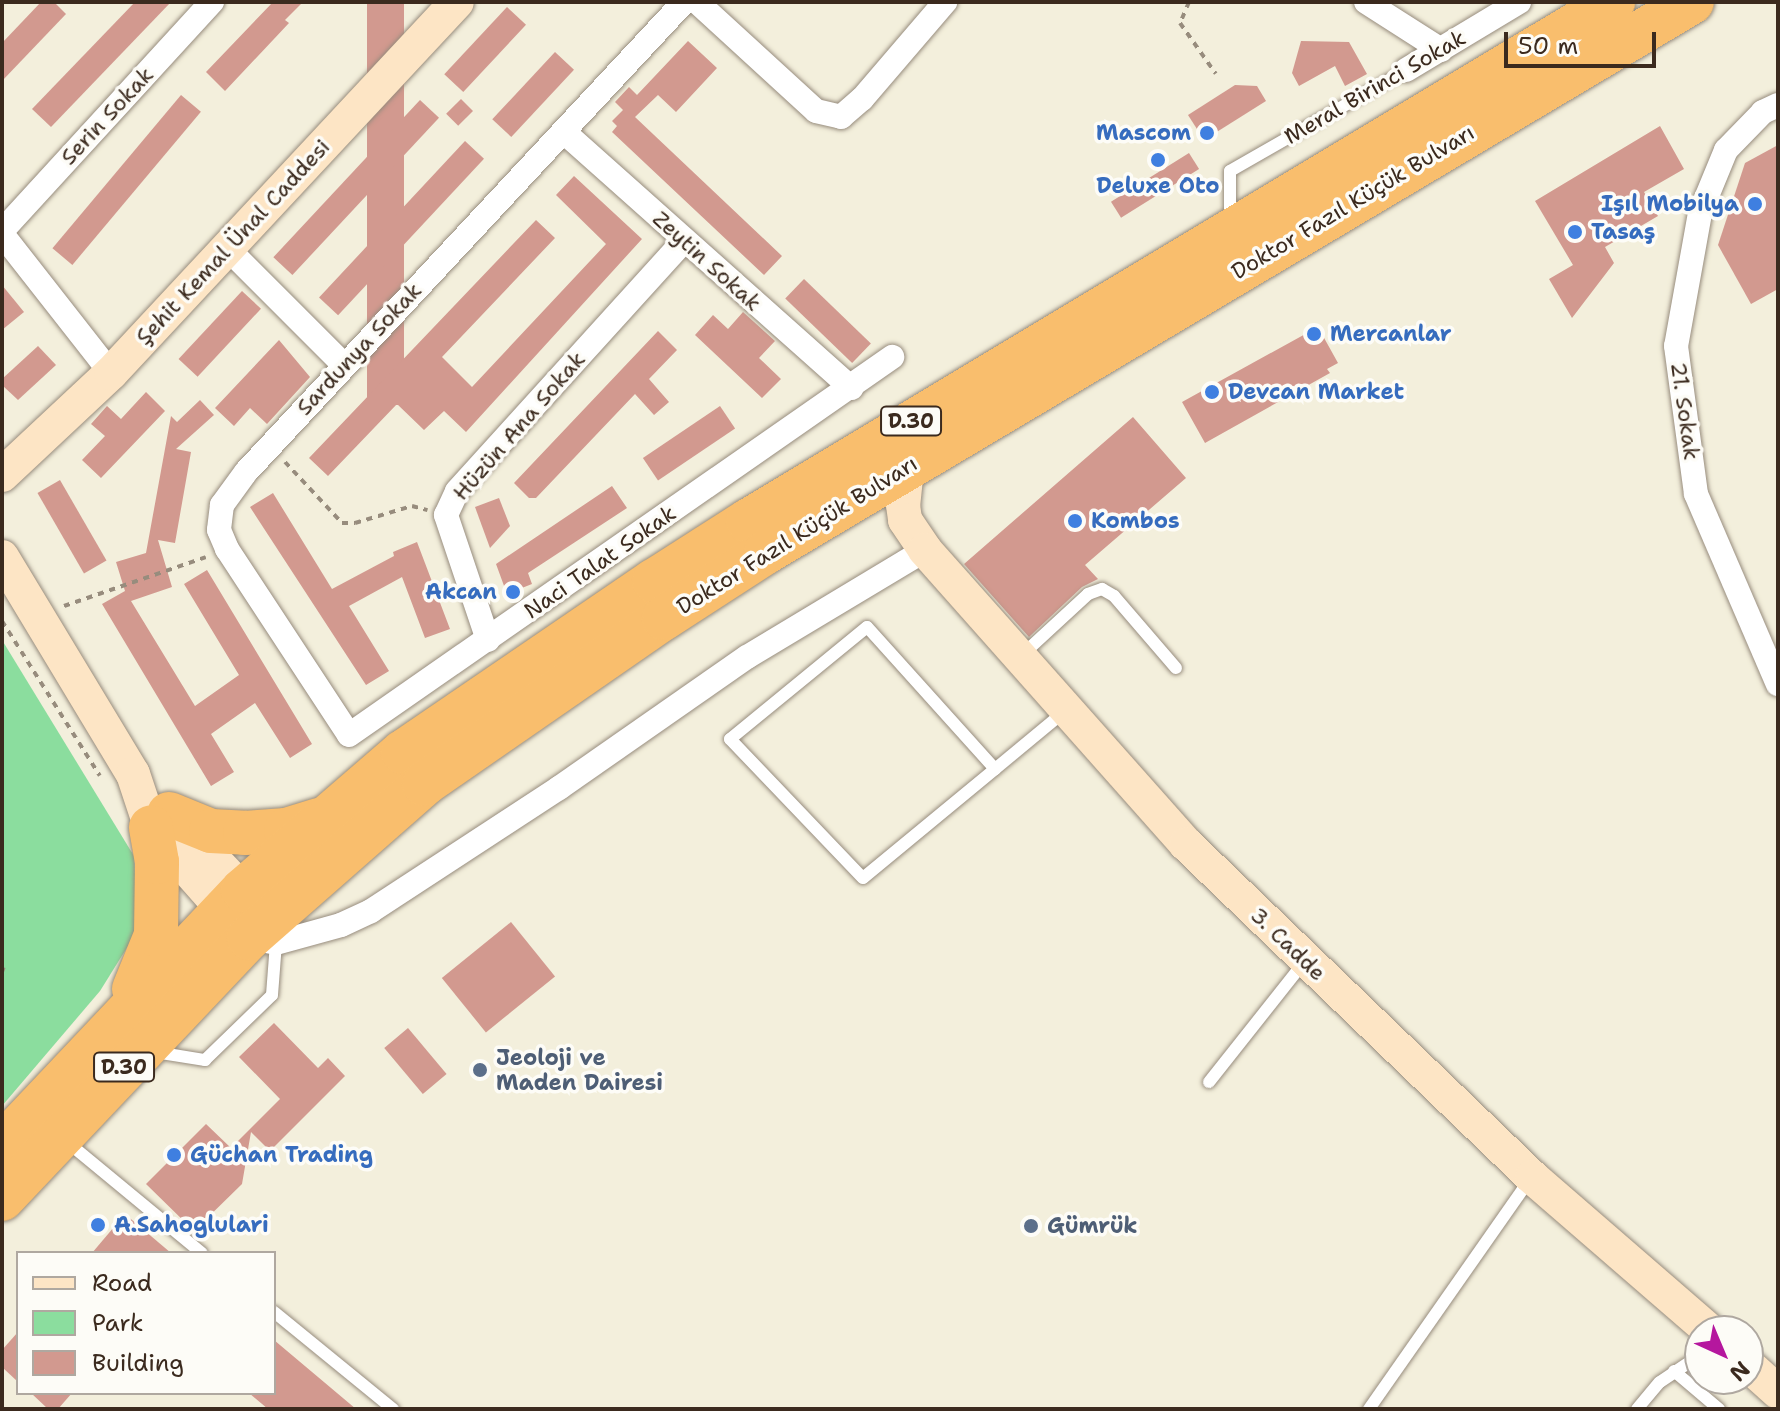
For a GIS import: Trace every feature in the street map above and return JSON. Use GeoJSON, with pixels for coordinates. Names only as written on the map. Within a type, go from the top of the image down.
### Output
{"type":"FeatureCollection","features":[{"type":"Feature","properties":{"kind":"highway","name":"Doktor Fazıl Küçük Bulvarı"},"geometry":{"type":"LineString","coordinates":[[252,920],[325,817],[403,752],[654,581],[904,425],[1613,2]]}},
{"type":"Feature","properties":{"kind":"highway","name":"Doktor Fazıl Küçük Bulvarı"},"geometry":{"type":"LineString","coordinates":[[2,1145],[126,1038],[252,920],[424,784],[664,618],[913,462],[1692,2]]}},
{"type":"Feature","properties":{"kind":"highway"},"geometry":{"type":"LineString","coordinates":[[126,1038],[142,974],[156,935],[160,821],[211,831],[245,833],[286,830],[325,817]]}},
{"type":"Feature","properties":{"kind":"highway","name":"Doktor Fazıl Küçük Bulvarı"},"geometry":{"type":"LineString","coordinates":[[2,1199],[60,1136],[126,1038]]}},
{"type":"Feature","properties":{"kind":"street","name":"Serin Sokak"},"geometry":{"type":"LineString","coordinates":[[2,232],[212,2]]}},
{"type":"Feature","properties":{"kind":"street","name":"Şehit Kemal Ünal Caddesi"},"geometry":{"type":"LineString","coordinates":[[2,475],[111,373],[457,2]]}},
{"type":"Feature","properties":{"kind":"street","name":"Sardunya Sokak"},"geometry":{"type":"LineString","coordinates":[[349,735],[227,549],[219,530],[222,505],[270,446],[344,365],[684,2]]}},
{"type":"Feature","properties":{"kind":"street"},"geometry":{"type":"LineString","coordinates":[[697,2],[816,111],[841,117],[862,99],[945,2]]}},
{"type":"Feature","properties":{"kind":"street"},"geometry":{"type":"LineString","coordinates":[[1366,2],[1441,50]]}},
{"type":"Feature","properties":{"kind":"street","name":"Meral Birinci Sokak"},"geometry":{"type":"LineString","coordinates":[[1406,70],[1519,2]]}},
{"type":"Feature","properties":{"kind":"street","name":"21. Sokak"},"geometry":{"type":"LineString","coordinates":[[1778,105],[1763,112],[1726,150],[1700,213],[1676,346],[1696,494],[1778,684]]}},
{"type":"Feature","properties":{"kind":"street","name":"Zeytin Sokak"},"geometry":{"type":"LineString","coordinates":[[564,132],[851,388]]}},
{"type":"Feature","properties":{"kind":"street"},"geometry":{"type":"LineString","coordinates":[[2,232],[111,373]]}},
{"type":"Feature","properties":{"kind":"street","name":"Hüzün Ana Sokak"},"geometry":{"type":"LineString","coordinates":[[488,640],[446,515],[457,491],[684,241]]}},
{"type":"Feature","properties":{"kind":"street"},"geometry":{"type":"LineString","coordinates":[[227,248],[344,365]]}},
{"type":"Feature","properties":{"kind":"street"},"geometry":{"type":"LineString","coordinates":[[851,388],[892,357]]}},
{"type":"Feature","properties":{"kind":"street","name":"Naci Talat Sokak"},"geometry":{"type":"LineString","coordinates":[[349,735],[851,388]]}},
{"type":"Feature","properties":{"kind":"street"},"geometry":{"type":"LineString","coordinates":[[905,520],[903,492],[913,462]]}},
{"type":"Feature","properties":{"kind":"street"},"geometry":{"type":"LineString","coordinates":[[831,514],[860,504],[877,506],[905,520]]}},
{"type":"Feature","properties":{"kind":"street","name":"3. Cadde"},"geometry":{"type":"LineString","coordinates":[[905,520],[925,550],[1186,844],[1532,1177],[1692,1315]]}},
{"type":"Feature","properties":{"kind":"street"},"geometry":{"type":"LineString","coordinates":[[2,557],[40,615],[118,778],[252,920],[341,925],[371,911],[559,788],[747,657],[925,550]]}},
{"type":"Feature","properties":{"kind":"lane","name":"Meral Birinci Sokak"},"geometry":{"type":"LineString","coordinates":[[1230,230],[1230,171],[1406,70]]}},
{"type":"Feature","properties":{"kind":"lane"},"geometry":{"type":"LineString","coordinates":[[1019,658],[1088,594],[1102,589],[1114,596],[1176,668]]}},
{"type":"Feature","properties":{"kind":"lane"},"geometry":{"type":"LineString","coordinates":[[995,769],[867,627],[730,739],[863,878],[995,769],[1066,710]]}},
{"type":"Feature","properties":{"kind":"lane"},"geometry":{"type":"LineString","coordinates":[[126,1038],[205,1060],[272,995],[252,920]]}},
{"type":"Feature","properties":{"kind":"lane"},"geometry":{"type":"LineString","coordinates":[[1209,1082],[1305,961]]}},
{"type":"Feature","properties":{"kind":"lane"},"geometry":{"type":"LineString","coordinates":[[60,1136],[200,1251]]}},
{"type":"Feature","properties":{"kind":"lane"},"geometry":{"type":"LineString","coordinates":[[1369,1409],[1532,1177]]}},
{"type":"Feature","properties":{"kind":"lane"},"geometry":{"type":"LineString","coordinates":[[276,1314],[393,1409]]}},
{"type":"Feature","properties":{"kind":"lane"},"geometry":{"type":"LineString","coordinates":[[1637,1409],[1650,1391],[1684,1365]]}},
{"type":"Feature","properties":{"kind":"lane"},"geometry":{"type":"LineString","coordinates":[[1674,1371],[1719,1409]]}},
{"type":"Feature","properties":{"kind":"lane"},"geometry":{"type":"LineString","coordinates":[[1695,1409],[1704,1397]]}},
{"type":"Feature","properties":{"kind":"path"},"geometry":{"type":"LineString","coordinates":[[1189,2],[1180,23],[1216,74]]}},
{"type":"Feature","properties":{"kind":"path"},"geometry":{"type":"LineString","coordinates":[[270,446],[342,523],[355,523],[412,506],[446,515]]}},
{"type":"Feature","properties":{"kind":"path"},"geometry":{"type":"LineString","coordinates":[[40,615],[227,549]]}},
{"type":"Feature","properties":{"kind":"path"},"geometry":{"type":"LineString","coordinates":[[2,621],[118,778]]}},
{"type":"Feature","properties":{"kind":"green space"},"geometry":{"type":"Polygon","coordinates":[[[2,640],[134,856],[138,930],[100,991],[2,1106],[2,640]]]}},
{"type":"Feature","properties":{"kind":"building"},"geometry":{"type":"Polygon","coordinates":[[[41,2],[54,2],[66,14],[2,81],[2,43],[41,2]]]}},
{"type":"Feature","properties":{"kind":"building"},"geometry":{"type":"Polygon","coordinates":[[[135,2],[171,2],[51,127],[32,109],[135,2]]]}},
{"type":"Feature","properties":{"kind":"building"},"geometry":{"type":"Polygon","coordinates":[[[273,2],[303,2],[285,20],[289,23],[225,91],[206,72],[273,2]]]}},
{"type":"Feature","properties":{"kind":"building"},"geometry":{"type":"Polygon","coordinates":[[[367,2],[404,2],[404,405],[367,405],[367,2]]]}},
{"type":"Feature","properties":{"kind":"building"},"geometry":{"type":"Polygon","coordinates":[[[507,7],[526,25],[463,92],[444,74],[507,7]]]}},
{"type":"Feature","properties":{"kind":"building"},"geometry":{"type":"Polygon","coordinates":[[[688,41],[717,68],[676,112],[658,95],[635,117],[782,256],[764,275],[612,132],[617,126],[612,121],[623,110],[615,102],[629,87],[637,95],[688,41]]]}},
{"type":"Feature","properties":{"kind":"building"},"geometry":{"type":"Polygon","coordinates":[[[1301,41],[1349,42],[1367,74],[1345,86],[1335,66],[1299,86],[1292,73],[1301,41]]]}},
{"type":"Feature","properties":{"kind":"building"},"geometry":{"type":"Polygon","coordinates":[[[555,52],[574,70],[511,137],[492,119],[555,52]]]}},
{"type":"Feature","properties":{"kind":"building"},"geometry":{"type":"Polygon","coordinates":[[[1235,85],[1257,86],[1266,101],[1204,140],[1188,115],[1235,85]]]}},
{"type":"Feature","properties":{"kind":"building"},"geometry":{"type":"Polygon","coordinates":[[[181,95],[201,112],[72,265],[52,248],[181,95]]]}},
{"type":"Feature","properties":{"kind":"building"},"geometry":{"type":"Polygon","coordinates":[[[461,99],[473,111],[458,126],[446,114],[461,99]]]}},
{"type":"Feature","properties":{"kind":"building"},"geometry":{"type":"Polygon","coordinates":[[[420,100],[439,118],[292,275],[273,257],[420,100]]]}},
{"type":"Feature","properties":{"kind":"building"},"geometry":{"type":"Polygon","coordinates":[[[1660,126],[1684,169],[1644,192],[1658,216],[1605,247],[1614,263],[1572,318],[1549,279],[1573,265],[1535,201],[1660,126]]]}},
{"type":"Feature","properties":{"kind":"building"},"geometry":{"type":"Polygon","coordinates":[[[465,141],[484,159],[338,315],[319,298],[465,141]]]}},
{"type":"Feature","properties":{"kind":"building","name":"Işıl Mobilya"},"geometry":{"type":"Polygon","coordinates":[[[1778,145],[1778,289],[1751,304],[1718,245],[1745,163],[1778,145]]]}},
{"type":"Feature","properties":{"kind":"building"},"geometry":{"type":"Polygon","coordinates":[[[1189,153],[1199,169],[1121,218],[1111,202],[1189,153]]]}},
{"type":"Feature","properties":{"kind":"building"},"geometry":{"type":"Polygon","coordinates":[[[574,176],[642,239],[466,432],[444,411],[424,430],[397,404],[328,476],[309,458],[536,220],[555,238],[442,357],[472,387],[606,244],[556,195],[574,176]]]}},
{"type":"Feature","properties":{"kind":"building"},"geometry":{"type":"Polygon","coordinates":[[[804,279],[871,344],[852,363],[785,298],[804,279]]]}},
{"type":"Feature","properties":{"kind":"building"},"geometry":{"type":"Polygon","coordinates":[[[2,285],[24,312],[2,330],[2,285]]]}},
{"type":"Feature","properties":{"kind":"building"},"geometry":{"type":"Polygon","coordinates":[[[242,291],[261,309],[198,377],[179,359],[242,291]]]}},
{"type":"Feature","properties":{"kind":"building"},"geometry":{"type":"Polygon","coordinates":[[[743,312],[775,341],[759,358],[781,379],[762,398],[695,335],[713,315],[728,329],[743,312]]]}},
{"type":"Feature","properties":{"kind":"building"},"geometry":{"type":"Polygon","coordinates":[[[1318,327],[1338,363],[1327,369],[1330,373],[1205,443],[1182,402],[1318,327]]]}},
{"type":"Feature","properties":{"kind":"building"},"geometry":{"type":"Polygon","coordinates":[[[658,331],[677,350],[649,379],[669,402],[654,415],[635,394],[536,498],[529,498],[514,483],[658,331]]]}},
{"type":"Feature","properties":{"kind":"building"},"geometry":{"type":"Polygon","coordinates":[[[279,340],[310,377],[267,424],[250,408],[234,426],[215,408],[279,340]]]}},
{"type":"Feature","properties":{"kind":"building"},"geometry":{"type":"Polygon","coordinates":[[[38,346],[56,365],[18,400],[2,385],[2,379],[38,346]]]}},
{"type":"Feature","properties":{"kind":"building"},"geometry":{"type":"Polygon","coordinates":[[[146,392],[165,411],[101,478],[82,460],[105,436],[91,424],[107,406],[121,419],[146,392]]]}},
{"type":"Feature","properties":{"kind":"building"},"geometry":{"type":"Polygon","coordinates":[[[200,400],[214,415],[176,449],[191,452],[175,543],[158,540],[172,587],[131,601],[195,706],[239,675],[184,584],[207,570],[312,744],[290,758],[255,703],[211,734],[234,772],[211,786],[102,604],[125,591],[116,562],[146,553],[171,416],[177,422],[200,400]]]}},
{"type":"Feature","properties":{"kind":"building"},"geometry":{"type":"Polygon","coordinates":[[[720,406],[735,428],[658,480],[643,458],[720,406]]]}},
{"type":"Feature","properties":{"kind":"building","name":"Kombos"},"geometry":{"type":"Polygon","coordinates":[[[1133,417],[1186,478],[1085,565],[1098,579],[1082,587],[1029,637],[964,564],[1133,417]]]}},
{"type":"Feature","properties":{"kind":"building"},"geometry":{"type":"Polygon","coordinates":[[[60,480],[106,561],[84,574],[37,493],[60,480]]]}},
{"type":"Feature","properties":{"kind":"building"},"geometry":{"type":"Polygon","coordinates":[[[612,486],[627,508],[528,573],[532,584],[507,594],[496,564],[612,486]]]}},
{"type":"Feature","properties":{"kind":"building"},"geometry":{"type":"Polygon","coordinates":[[[273,493],[332,589],[394,556],[393,552],[417,542],[450,629],[425,638],[402,577],[349,606],[389,671],[366,685],[250,507],[273,493]]]}},
{"type":"Feature","properties":{"kind":"building"},"geometry":{"type":"Polygon","coordinates":[[[499,498],[510,526],[490,548],[475,507],[499,498]]]}},
{"type":"Feature","properties":{"kind":"building"},"geometry":{"type":"Polygon","coordinates":[[[511,922],[555,976],[486,1032],[442,978],[511,922]]]}},
{"type":"Feature","properties":{"kind":"building"},"geometry":{"type":"Polygon","coordinates":[[[274,1023],[318,1068],[328,1058],[345,1076],[270,1151],[251,1132],[242,1184],[194,1231],[146,1184],[206,1124],[231,1148],[280,1099],[239,1057],[274,1023]]]}},
{"type":"Feature","properties":{"kind":"building"},"geometry":{"type":"Polygon","coordinates":[[[408,1028],[447,1074],[423,1094],[384,1048],[408,1028]]]}},
{"type":"Feature","properties":{"kind":"building"},"geometry":{"type":"Polygon","coordinates":[[[125,1214],[169,1251],[94,1251],[125,1214]]]}},
{"type":"Feature","properties":{"kind":"building"},"geometry":{"type":"Polygon","coordinates":[[[16,1334],[16,1380],[2,1367],[2,1350],[16,1334]]]}},
{"type":"Feature","properties":{"kind":"building"},"geometry":{"type":"Polygon","coordinates":[[[276,1342],[356,1409],[268,1409],[251,1395],[276,1395],[276,1342]]]}},
{"type":"Feature","properties":{"kind":"building"},"geometry":{"type":"Polygon","coordinates":[[[33,1395],[70,1395],[58,1409],[48,1409],[33,1395]]]}},
{"type":"Feature","properties":{"kind":"place","name":"Mascom"},"geometry":{"type":"Point","coordinates":[1207,133]}},
{"type":"Feature","properties":{"kind":"place","name":"Deluxe Oto"},"geometry":{"type":"Point","coordinates":[1158,160]}},
{"type":"Feature","properties":{"kind":"place","name":"Işıl Mobilya"},"geometry":{"type":"Point","coordinates":[1755,204]}},
{"type":"Feature","properties":{"kind":"place","name":"Tasaş"},"geometry":{"type":"Point","coordinates":[1575,232]}},
{"type":"Feature","properties":{"kind":"place","name":"Mercanlar"},"geometry":{"type":"Point","coordinates":[1314,334]}},
{"type":"Feature","properties":{"kind":"place","name":"Devcan Market"},"geometry":{"type":"Point","coordinates":[1212,392]}},
{"type":"Feature","properties":{"kind":"place","name":"Kombos"},"geometry":{"type":"Point","coordinates":[1075,521]}},
{"type":"Feature","properties":{"kind":"place","name":"Akcan"},"geometry":{"type":"Point","coordinates":[513,592]}},
{"type":"Feature","properties":{"kind":"place","name":"Jeoloji ve Maden Dairesi"},"geometry":{"type":"Point","coordinates":[480,1070]}},
{"type":"Feature","properties":{"kind":"place","name":"Güchan Trading"},"geometry":{"type":"Point","coordinates":[174,1155]}},
{"type":"Feature","properties":{"kind":"place","name":"A.Sahoglulari"},"geometry":{"type":"Point","coordinates":[98,1225]}},
{"type":"Feature","properties":{"kind":"place","name":"Gümrük"},"geometry":{"type":"Point","coordinates":[1031,1226]}}]}
